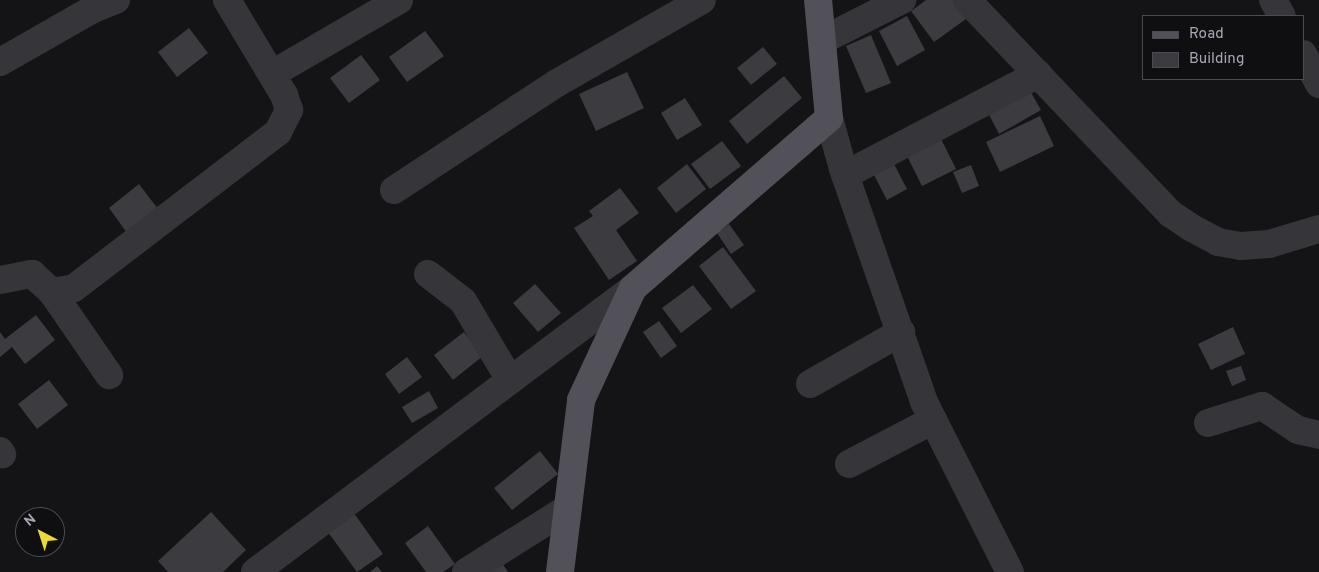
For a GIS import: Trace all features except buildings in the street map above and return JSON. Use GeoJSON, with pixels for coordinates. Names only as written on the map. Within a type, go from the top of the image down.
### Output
{"type":"FeatureCollection","features":[{"type":"Feature","properties":{"kind":"main road"},"geometry":{"type":"LineString","coordinates":[[560,572],[581,400],[633,288],[829,118],[818,0]]}},
{"type":"Feature","properties":{"kind":"street"},"geometry":{"type":"LineString","coordinates":[[0,62],[91,10],[116,0]]}},
{"type":"Feature","properties":{"kind":"street"},"geometry":{"type":"LineString","coordinates":[[52,292],[74,288],[278,132],[289,110],[284,95],[227,0]]}},
{"type":"Feature","properties":{"kind":"street"},"geometry":{"type":"LineString","coordinates":[[272,74],[399,0]]}},
{"type":"Feature","properties":{"kind":"street"},"geometry":{"type":"LineString","coordinates":[[394,190],[557,83],[702,0]]}},
{"type":"Feature","properties":{"kind":"street"},"geometry":{"type":"LineString","coordinates":[[822,40],[902,0]]}},
{"type":"Feature","properties":{"kind":"street"},"geometry":{"type":"LineString","coordinates":[[968,0],[1171,214],[1192,228],[1218,242],[1241,246],[1269,244],[1319,229]]}},
{"type":"Feature","properties":{"kind":"street"},"geometry":{"type":"LineString","coordinates":[[1273,0],[1281,15]]}},
{"type":"Feature","properties":{"kind":"street"},"geometry":{"type":"LineString","coordinates":[[1304,56],[1319,84]]}},
{"type":"Feature","properties":{"kind":"street"},"geometry":{"type":"LineString","coordinates":[[845,175],[1038,74]]}},
{"type":"Feature","properties":{"kind":"street"},"geometry":{"type":"LineString","coordinates":[[829,118],[845,175],[933,420],[1010,572]]}},
{"type":"Feature","properties":{"kind":"street"},"geometry":{"type":"LineString","coordinates":[[0,280],[32,274],[52,292],[109,376]]}},
{"type":"Feature","properties":{"kind":"street"},"geometry":{"type":"LineString","coordinates":[[428,274],[463,301],[510,380]]}},
{"type":"Feature","properties":{"kind":"street"},"geometry":{"type":"LineString","coordinates":[[254,572],[633,288]]}},
{"type":"Feature","properties":{"kind":"street"},"geometry":{"type":"LineString","coordinates":[[810,384],[901,332]]}},
{"type":"Feature","properties":{"kind":"street"},"geometry":{"type":"LineString","coordinates":[[1208,423],[1262,406],[1298,430],[1319,436]]}},
{"type":"Feature","properties":{"kind":"street"},"geometry":{"type":"LineString","coordinates":[[849,464],[933,420]]}},
{"type":"Feature","properties":{"kind":"street"},"geometry":{"type":"LineString","coordinates":[[466,572],[568,508]]}}]}
